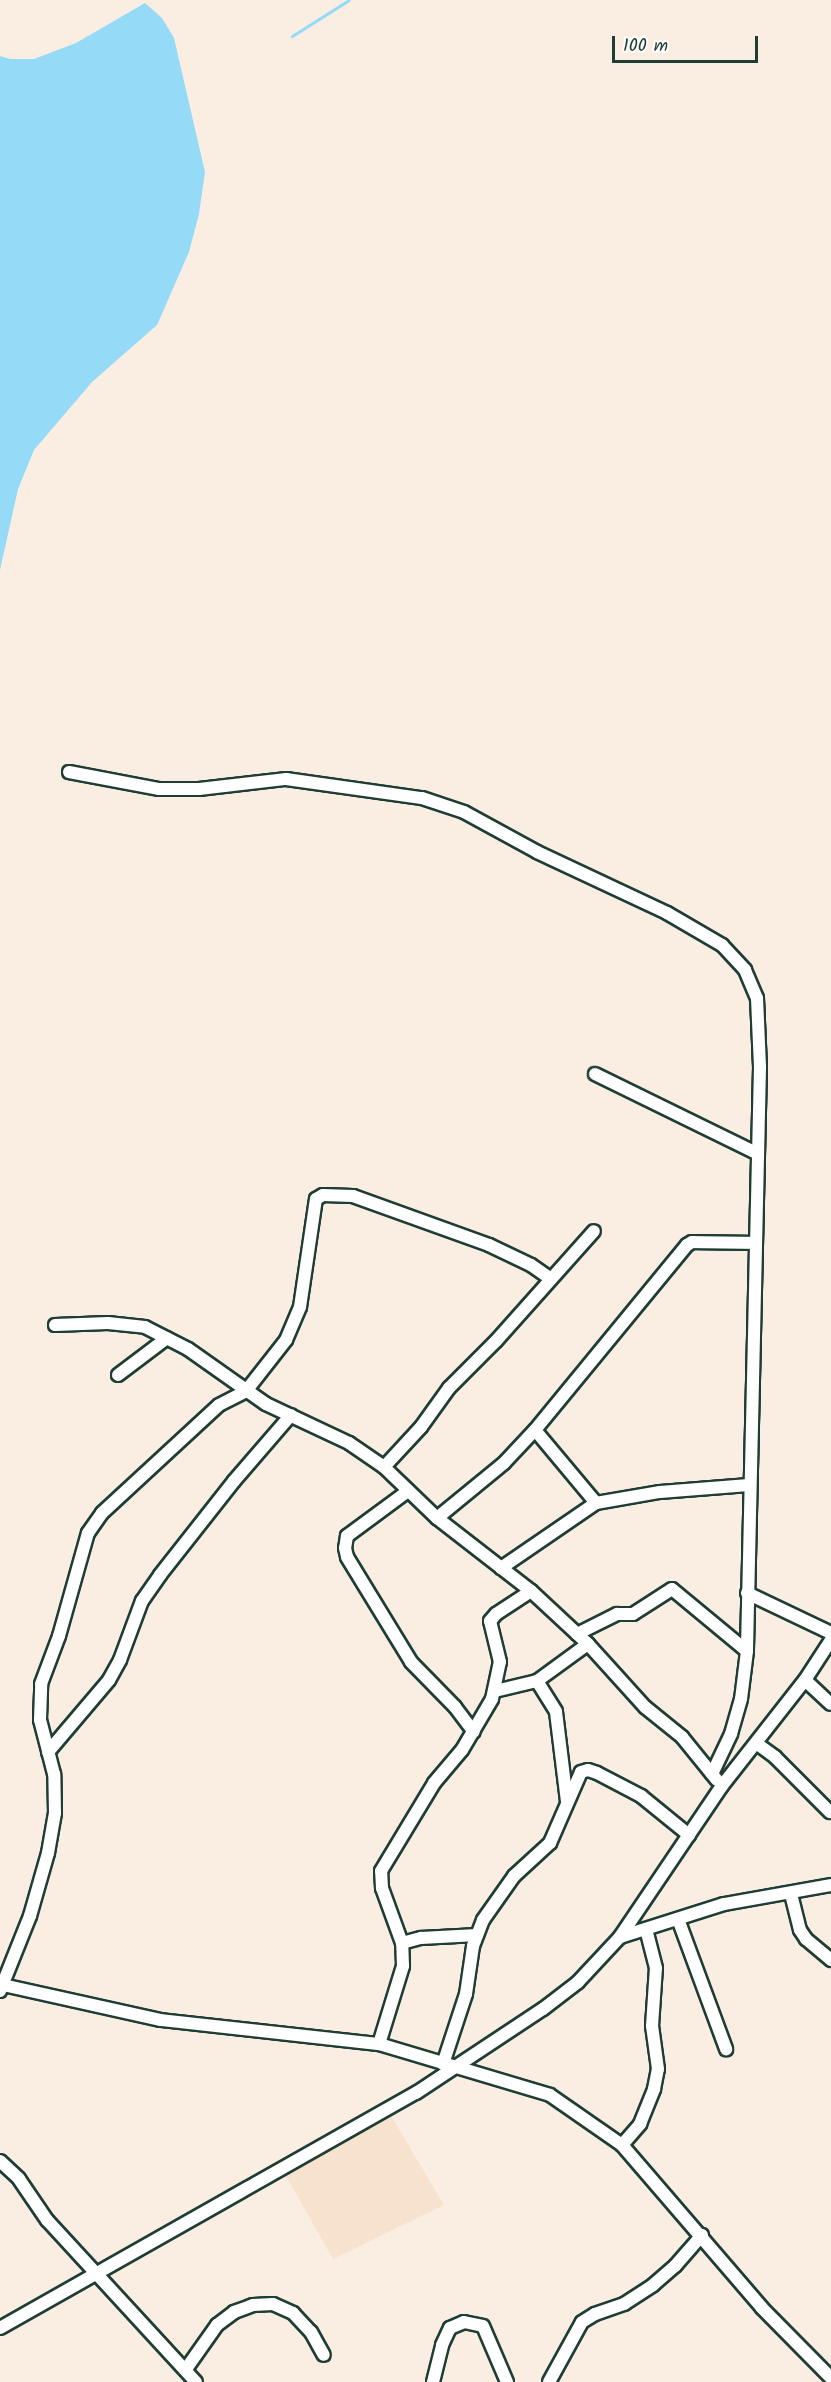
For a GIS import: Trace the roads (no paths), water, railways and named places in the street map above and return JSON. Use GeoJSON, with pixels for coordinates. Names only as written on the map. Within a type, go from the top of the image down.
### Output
{"type":"FeatureCollection","features":[{"type":"Feature","properties":{"kind":"street"},"geometry":{"type":"LineString","coordinates":[[69,772],[159,789],[199,789],[286,779],[422,798],[464,812],[537,852],[667,913],[722,945],[744,970],[757,998],[760,1067],[756,1153],[747,1651],[741,1699],[732,1734],[712,1774]]}},
{"type":"Feature","properties":{"kind":"street"},"geometry":{"type":"LineString","coordinates":[[596,1074],[756,1153]]}},
{"type":"Feature","properties":{"kind":"street"},"geometry":{"type":"LineString","coordinates":[[551,1280],[531,1265],[489,1245],[353,1196],[323,1195],[316,1199],[300,1307],[286,1340],[246,1391],[219,1405],[102,1513],[88,1533],[59,1636],[41,1684],[40,1720],[54,1774],[55,1813],[48,1853],[30,1916],[2,1988],[161,2019],[379,2044],[550,2095],[622,2145],[702,2235],[762,2308],[831,2378]]}},
{"type":"Feature","properties":{"kind":"street"},"geometry":{"type":"LineString","coordinates":[[384,1467],[421,1427],[449,1388],[594,1231]]}},
{"type":"Feature","properties":{"kind":"street"},"geometry":{"type":"LineString","coordinates":[[438,1518],[504,1463],[535,1430],[687,1245],[699,1242],[755,1243]]}},
{"type":"Feature","properties":{"kind":"street"},"geometry":{"type":"LineString","coordinates":[[55,1325],[134,1324],[167,1338],[188,1349],[246,1391],[349,1443],[384,1467],[438,1518],[531,1592],[588,1644],[645,1707],[682,1737],[721,1787]]}},
{"type":"Feature","properties":{"kind":"street"},"geometry":{"type":"LineString","coordinates":[[118,1375],[167,1338]]}},
{"type":"Feature","properties":{"kind":"street"},"geometry":{"type":"LineString","coordinates":[[48,1752],[109,1680],[120,1660],[142,1601],[160,1575],[234,1481],[291,1415]]}},
{"type":"Feature","properties":{"kind":"street"},"geometry":{"type":"LineString","coordinates":[[535,1430],[596,1503]]}},
{"type":"Feature","properties":{"kind":"street"},"geometry":{"type":"LineString","coordinates":[[501,1568],[596,1503],[660,1492],[749,1485]]}},
{"type":"Feature","properties":{"kind":"street"},"geometry":{"type":"LineString","coordinates":[[408,1491],[347,1536],[345,1548],[348,1557],[411,1662],[455,1707],[474,1732]]}},
{"type":"Feature","properties":{"kind":"street"},"geometry":{"type":"LineString","coordinates":[[577,1634],[617,1614],[633,1614],[672,1589],[747,1651]]}},
{"type":"Feature","properties":{"kind":"street"},"geometry":{"type":"LineString","coordinates":[[379,2044],[403,1966],[402,1943],[382,1888],[381,1871],[434,1783],[474,1732],[495,1691],[500,1662],[490,1621],[495,1614],[531,1592]]}},
{"type":"Feature","properties":{"kind":"street"},"geometry":{"type":"LineString","coordinates":[[747,1593],[831,1633]]}},
{"type":"Feature","properties":{"kind":"street"},"geometry":{"type":"LineString","coordinates":[[0,2328],[294,2163],[456,2067],[543,2009],[578,1982],[620,1937],[721,1787],[805,1680],[831,1640]]}},
{"type":"Feature","properties":{"kind":"street"},"geometry":{"type":"LineString","coordinates":[[495,1691],[537,1681],[588,1644]]}},
{"type":"Feature","properties":{"kind":"street"},"geometry":{"type":"LineString","coordinates":[[805,1680],[831,1704]]}},
{"type":"Feature","properties":{"kind":"street"},"geometry":{"type":"LineString","coordinates":[[537,1681],[556,1712],[567,1803]]}},
{"type":"Feature","properties":{"kind":"street"},"geometry":{"type":"LineString","coordinates":[[756,1743],[775,1757],[830,1812]]}},
{"type":"Feature","properties":{"kind":"street"},"geometry":{"type":"LineString","coordinates":[[443,2064],[466,1994],[473,1946],[483,1920],[514,1876],[550,1842],[581,1772],[588,1770],[641,1796],[688,1835]]}},
{"type":"Feature","properties":{"kind":"street"},"geometry":{"type":"LineString","coordinates":[[620,1937],[724,1904],[831,1886]]}},
{"type":"Feature","properties":{"kind":"street"},"geometry":{"type":"LineString","coordinates":[[791,1894],[800,1930],[806,1939],[831,1960]]}},
{"type":"Feature","properties":{"kind":"street"},"geometry":{"type":"LineString","coordinates":[[678,1919],[726,2049]]}},
{"type":"Feature","properties":{"kind":"street"},"geometry":{"type":"LineString","coordinates":[[622,2145],[640,2124],[654,2090],[658,2069],[652,2026],[656,1968],[646,1929]]}},
{"type":"Feature","properties":{"kind":"street"},"geometry":{"type":"LineString","coordinates":[[402,1943],[422,1938],[477,1935]]}},
{"type":"Feature","properties":{"kind":"street"},"geometry":{"type":"LineString","coordinates":[[0,2161],[19,2179],[47,2220],[196,2382]]}},
{"type":"Feature","properties":{"kind":"street"},"geometry":{"type":"LineString","coordinates":[[549,2382],[582,2322],[595,2314],[624,2304],[653,2285],[675,2266],[702,2235]]}},
{"type":"Feature","properties":{"kind":"street"},"geometry":{"type":"LineString","coordinates":[[186,2369],[216,2325],[234,2312],[253,2305],[273,2304],[293,2313],[310,2332],[324,2355]]}},
{"type":"Feature","properties":{"kind":"street"},"geometry":{"type":"LineString","coordinates":[[433,2382],[442,2345],[450,2328],[464,2322],[483,2326],[507,2382]]}},
{"type":"Feature","properties":{"kind":"water"},"geometry":{"type":"Polygon","coordinates":[[[145,3],[162,18],[174,38],[205,172],[199,214],[189,252],[157,325],[92,382],[34,450],[18,489],[0,570],[0,56],[10,59],[34,59],[76,43],[145,3]]]}},
{"type":"Feature","properties":{"kind":"waterway"},"geometry":{"type":"LineString","coordinates":[[292,36],[349,0]]}}]}
